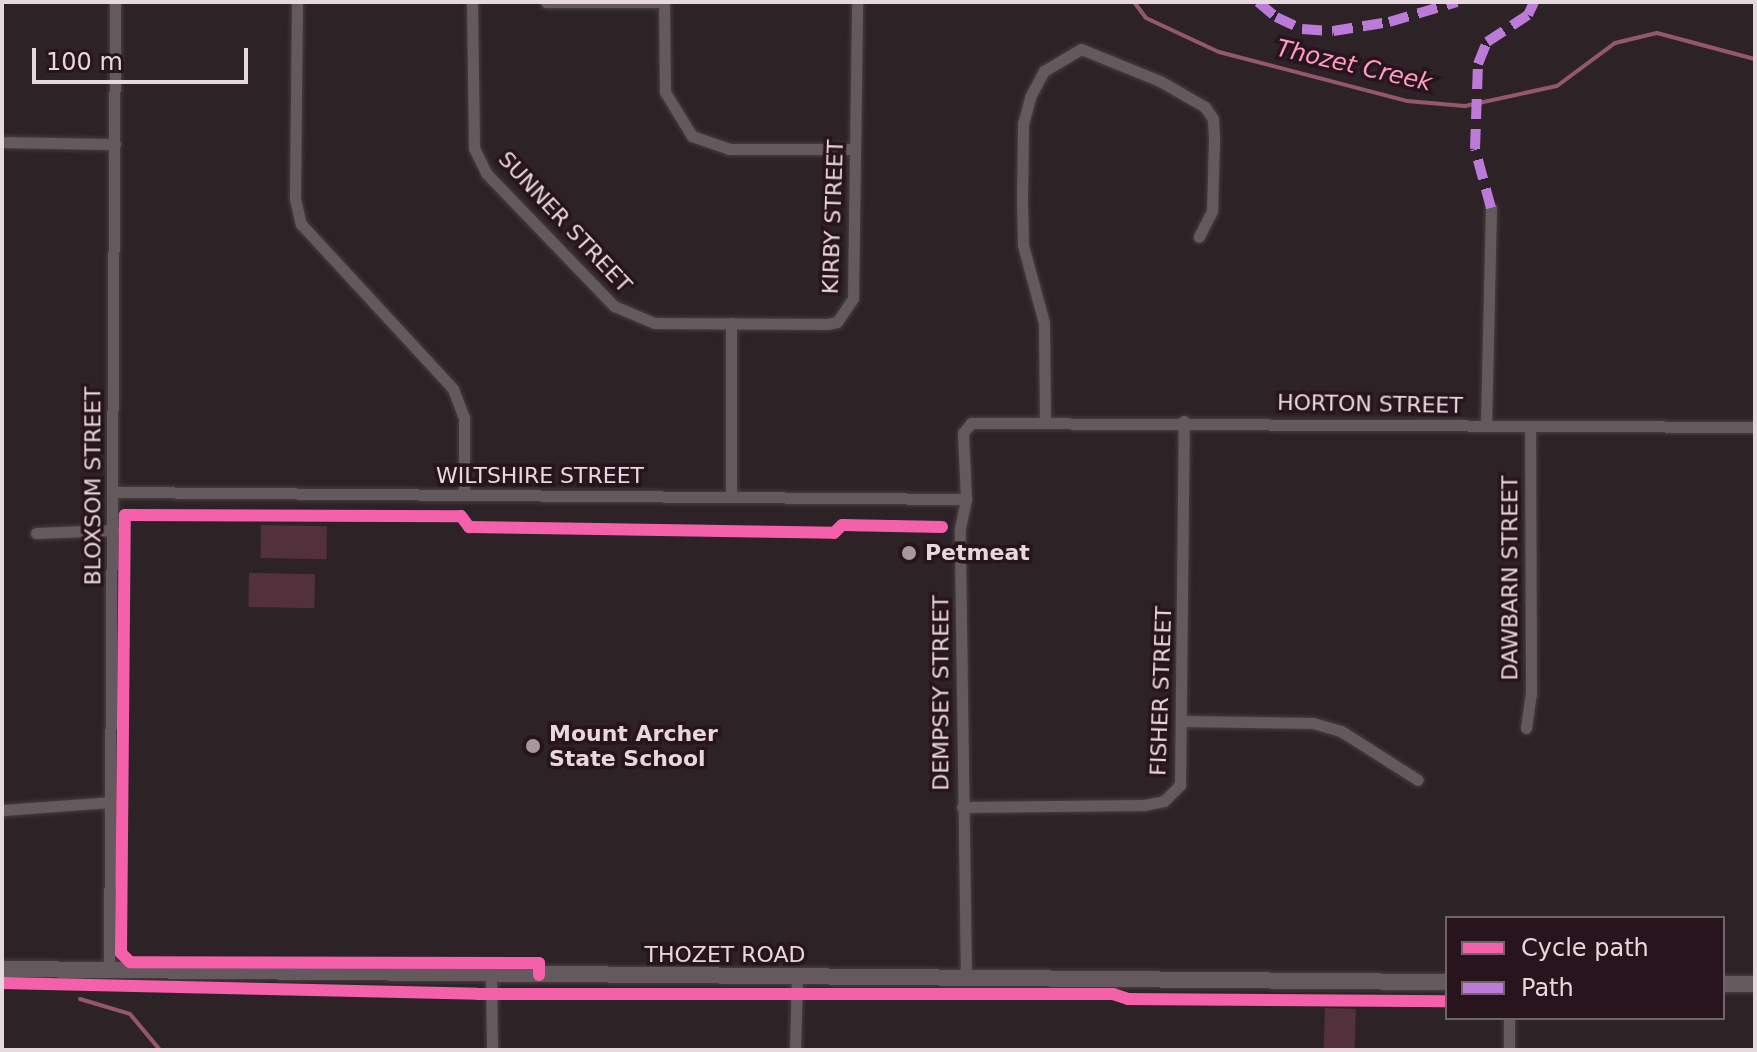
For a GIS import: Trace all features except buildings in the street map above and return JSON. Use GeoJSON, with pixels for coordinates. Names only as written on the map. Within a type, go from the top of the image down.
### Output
{"type":"FeatureCollection","features":[{"type":"Feature","properties":{"kind":"street","name":"BLOXSOM STREET"},"geometry":{"type":"LineString","coordinates":[[109,970],[115,2]]}},
{"type":"Feature","properties":{"kind":"street"},"geometry":{"type":"LineString","coordinates":[[297,2],[295,199],[301,224],[453,389],[464,418],[464,495]]}},
{"type":"Feature","properties":{"kind":"street","name":"SUNNER STREET"},"geometry":{"type":"LineString","coordinates":[[472,2],[472,134],[486,173],[626,315],[654,323],[731,323]]}},
{"type":"Feature","properties":{"kind":"street"},"geometry":{"type":"LineString","coordinates":[[546,2],[664,2],[665,92],[692,136],[729,149],[855,149]]}},
{"type":"Feature","properties":{"kind":"street","name":"KIRBY STREET"},"geometry":{"type":"LineString","coordinates":[[731,323],[827,324],[837,322],[850,308],[857,2]]}},
{"type":"Feature","properties":{"kind":"street"},"geometry":{"type":"LineString","coordinates":[[1045,420],[1044,323],[1023,245],[1022,200],[1023,124],[1030,97],[1044,71],[1081,49],[1147,75],[1205,107],[1214,130],[1212,211],[1199,237]]}},
{"type":"Feature","properties":{"kind":"street"},"geometry":{"type":"LineString","coordinates":[[6,142],[115,144]]}},
{"type":"Feature","properties":{"kind":"street"},"geometry":{"type":"LineString","coordinates":[[1486,426],[1491,208]]}},
{"type":"Feature","properties":{"kind":"street"},"geometry":{"type":"LineString","coordinates":[[731,323],[731,497]]}},
{"type":"Feature","properties":{"kind":"street","name":"HORTON STREET"},"geometry":{"type":"LineString","coordinates":[[984,419],[1530,428],[1755,427]]}},
{"type":"Feature","properties":{"kind":"street","name":"DEMPSEY STREET"},"geometry":{"type":"LineString","coordinates":[[966,979],[960,528],[966,499],[963,433],[971,423],[984,419]]}},
{"type":"Feature","properties":{"kind":"street","name":"FISHER STREET"},"geometry":{"type":"LineString","coordinates":[[962,807],[1164,801],[1180,785],[1184,421]]}},
{"type":"Feature","properties":{"kind":"street","name":"DAWBARN STREET"},"geometry":{"type":"LineString","coordinates":[[1526,728],[1531,694],[1530,428]]}},
{"type":"Feature","properties":{"kind":"street","name":"WILTSHIRE STREET"},"geometry":{"type":"LineString","coordinates":[[113,492],[966,499]]}},
{"type":"Feature","properties":{"kind":"street"},"geometry":{"type":"LineString","coordinates":[[36,533],[113,530]]}},
{"type":"Feature","properties":{"kind":"street"},"geometry":{"type":"LineString","coordinates":[[1183,721],[1313,723],[1341,731],[1418,780]]}},
{"type":"Feature","properties":{"kind":"street"},"geometry":{"type":"LineString","coordinates":[[2,810],[111,802]]}},
{"type":"Feature","properties":{"kind":"street","name":"THOZET ROAD"},"geometry":{"type":"LineString","coordinates":[[2,969],[1445,982]]}},
{"type":"Feature","properties":{"kind":"street"},"geometry":{"type":"LineString","coordinates":[[491,975],[492,1050]]}},
{"type":"Feature","properties":{"kind":"street"},"geometry":{"type":"LineString","coordinates":[[795,1050],[797,977]]}},
{"type":"Feature","properties":{"kind":"street"},"geometry":{"type":"LineString","coordinates":[[1725,984],[1755,984]]}},
{"type":"Feature","properties":{"kind":"street"},"geometry":{"type":"LineString","coordinates":[[1509,1020],[1509,1050]]}},
{"type":"Feature","properties":{"kind":"shaded area"},"geometry":{"type":"Polygon","coordinates":[[[261,525],[327,526],[326,559],[260,558],[261,525]]]}},
{"type":"Feature","properties":{"kind":"shaded area"},"geometry":{"type":"Polygon","coordinates":[[[249,573],[315,574],[314,608],[248,607],[249,573]]]}},
{"type":"Feature","properties":{"kind":"shaded area"},"geometry":{"type":"Polygon","coordinates":[[[1325,1008],[1356,1009],[1355,1050],[1324,1050],[1325,1008]]]}},
{"type":"Feature","properties":{"kind":"waterway","name":"Thozet Creek"},"geometry":{"type":"LineString","coordinates":[[1134,2],[1146,18],[1219,52],[1407,101],[1465,106],[1557,86],[1615,43],[1657,33],[1755,59]]}},
{"type":"Feature","properties":{"kind":"waterway"},"geometry":{"type":"LineString","coordinates":[[80,999],[130,1014],[160,1050]]}},
{"type":"Feature","properties":{"kind":"marked path"},"geometry":{"type":"LineString","coordinates":[[1258,2],[1276,17],[1302,29],[1333,31],[1389,22],[1457,2]]}},
{"type":"Feature","properties":{"kind":"marked path"},"geometry":{"type":"LineString","coordinates":[[1491,208],[1475,149],[1478,64],[1487,42],[1528,15],[1534,2]]}},
{"type":"Feature","properties":{"kind":"cycle path"},"geometry":{"type":"LineString","coordinates":[[539,975],[539,963],[130,962],[121,953],[125,515],[461,516],[469,527],[834,533],[842,525],[942,527]]}},
{"type":"Feature","properties":{"kind":"cycle path"},"geometry":{"type":"LineString","coordinates":[[2,983],[478,994],[1113,994],[1128,999],[1445,1001]]}},
{"type":"Feature","properties":{"kind":"place","name":"Petmeat"},"geometry":{"type":"Point","coordinates":[909,553]}},
{"type":"Feature","properties":{"kind":"place","name":"Mount Archer State School"},"geometry":{"type":"Point","coordinates":[533,746]}}]}
